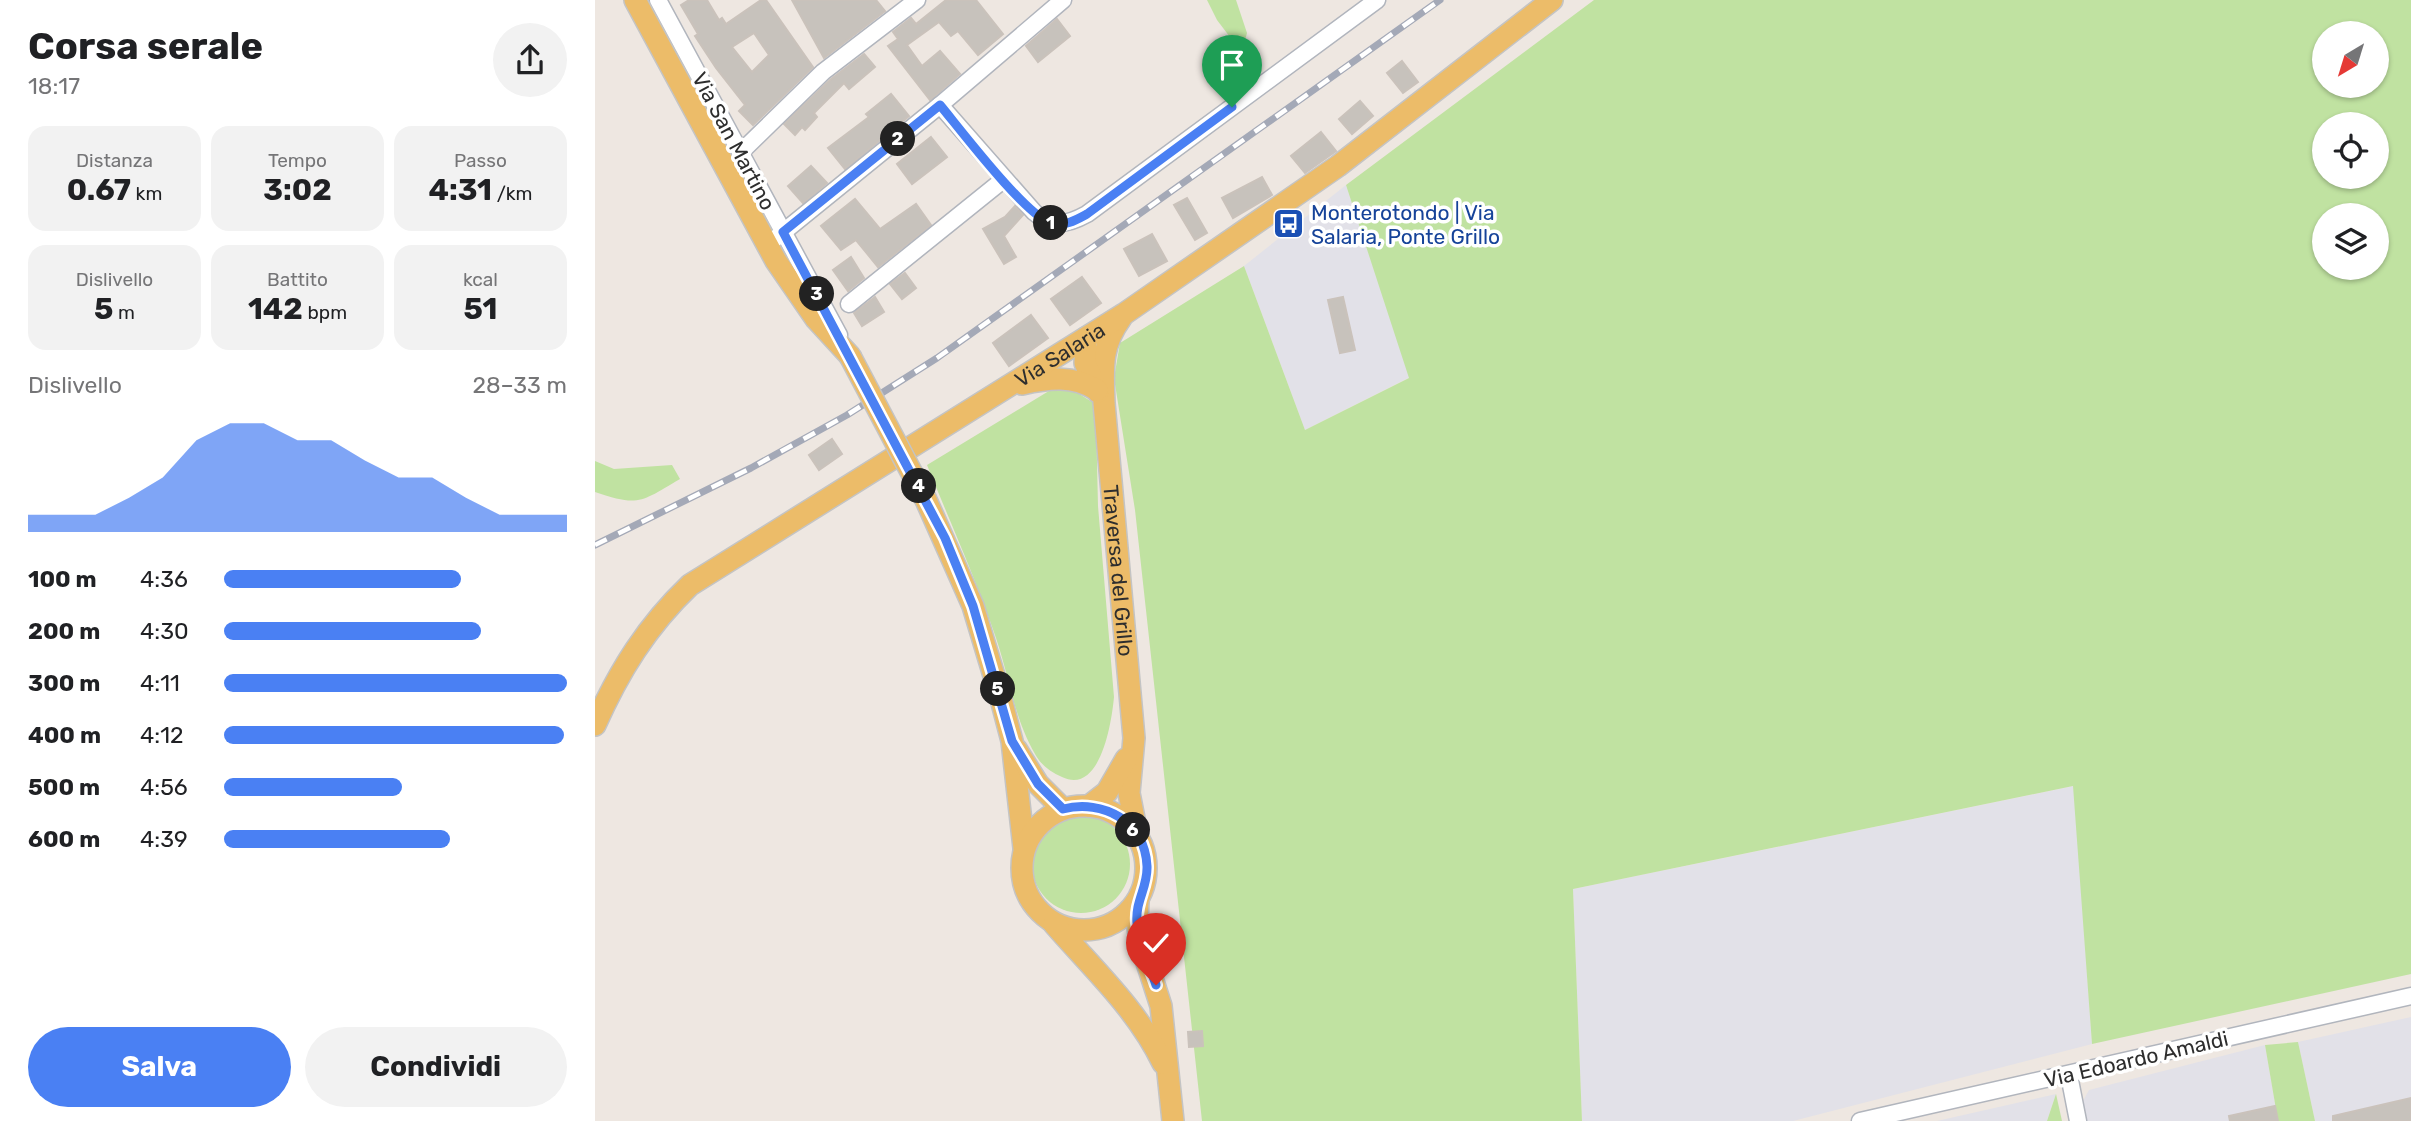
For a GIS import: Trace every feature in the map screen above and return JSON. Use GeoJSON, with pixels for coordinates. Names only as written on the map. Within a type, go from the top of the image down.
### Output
{"type":"FeatureCollection","features":[{"type":"Feature","properties":{"kind":"main road"},"geometry":{"type":"LineString","coordinates":[[635,0],[775,239],[811,312],[850,356],[926,500],[973,606],[1012,741],[1024,848],[1021,869],[1025,890],[1036,909],[1052,922],[1131,1009],[1168,1075]]}},
{"type":"Feature","properties":{"kind":"main road","name":"Via Salaria"},"geometry":{"type":"LineString","coordinates":[[595,725],[613,685],[636,647],[663,612],[690,585],[1124,314],[1338,166],[1552,0]]}},
{"type":"Feature","properties":{"kind":"main road"},"geometry":{"type":"LineString","coordinates":[[1100,396],[1103,353],[1110,334],[1124,314]]}},
{"type":"Feature","properties":{"kind":"main road"},"geometry":{"type":"LineString","coordinates":[[1086,338],[1103,353]]}},
{"type":"Feature","properties":{"kind":"main road"},"geometry":{"type":"LineString","coordinates":[[1086,338],[1085,363],[1100,396]]}},
{"type":"Feature","properties":{"kind":"main road"},"geometry":{"type":"LineString","coordinates":[[1010,386],[1063,378],[1079,382],[1100,396]]}},
{"type":"Feature","properties":{"kind":"main road","name":"Traversa del Grillo"},"geometry":{"type":"LineString","coordinates":[[1100,396],[1134,738],[1129,793],[1137,834]]}},
{"type":"Feature","properties":{"kind":"main road","name":"Traversa del Grillo"},"geometry":{"type":"LineString","coordinates":[[1089,806],[1099,800],[1113,784],[1134,738]]}},
{"type":"Feature","properties":{"kind":"main road"},"geometry":{"type":"LineString","coordinates":[[1012,741],[1038,784],[1063,809]]}},
{"type":"Feature","properties":{"kind":"main road"},"geometry":{"type":"LineString","coordinates":[[1024,848],[1033,831],[1046,818],[1063,809],[1089,806],[1107,810],[1124,820],[1137,834],[1144,850],[1147,867],[1145,885],[1138,901],[1125,916],[1109,926],[1090,931],[1070,929],[1052,922]]}},
{"type":"Feature","properties":{"kind":"main road"},"geometry":{"type":"LineString","coordinates":[[1138,901],[1137,921],[1141,947],[1161,1006],[1173,1121]]}},
{"type":"Feature","properties":{"kind":"street","name":"Via San Martino"},"geometry":{"type":"LineString","coordinates":[[658,0],[740,153],[775,239]]}},
{"type":"Feature","properties":{"kind":"street"},"geometry":{"type":"LineString","coordinates":[[740,153],[823,72],[917,0]]}},
{"type":"Feature","properties":{"kind":"street"},"geometry":{"type":"LineString","coordinates":[[775,239],[940,105],[1063,0]]}},
{"type":"Feature","properties":{"kind":"street"},"geometry":{"type":"LineString","coordinates":[[940,105],[1028,206],[1045,221],[1060,224],[1080,218],[1377,0]]}},
{"type":"Feature","properties":{"kind":"street"},"geometry":{"type":"LineString","coordinates":[[849,304],[1003,180]]}},
{"type":"Feature","properties":{"kind":"street","name":"Via Edoardo Amaldi"},"geometry":{"type":"LineString","coordinates":[[1860,1121],[1893,1117],[2411,996]]}},
{"type":"Feature","properties":{"kind":"street"},"geometry":{"type":"LineString","coordinates":[[2069,1075],[2078,1121]]}},
{"type":"Feature","properties":{"kind":"shaded area"},"geometry":{"type":"Polygon","coordinates":[[[1346,185],[1410,377],[1305,430],[1244,266],[1346,185]]]}},
{"type":"Feature","properties":{"kind":"shaded area"},"geometry":{"type":"Polygon","coordinates":[[[2074,786],[2092,1044],[1793,1121],[1582,1121],[1573,889],[2074,786]]]}},
{"type":"Feature","properties":{"kind":"shaded area"},"geometry":{"type":"Polygon","coordinates":[[[2411,1017],[2411,1121],[2315,1121],[2298,1042],[2411,1017]]]}},
{"type":"Feature","properties":{"kind":"shaded area"},"geometry":{"type":"Polygon","coordinates":[[[2265,1045],[2278,1121],[2087,1121],[2083,1101],[2089,1090],[2265,1045]]]}},
{"type":"Feature","properties":{"kind":"shaded area"},"geometry":{"type":"Polygon","coordinates":[[[2056,1094],[2047,1121],[1937,1121],[2056,1094]]]}},
{"type":"Feature","properties":{"kind":"green space"},"geometry":{"type":"Polygon","coordinates":[[[1207,0],[1236,0],[1247,33],[1244,44],[1236,45],[1217,20],[1207,0]]]}},
{"type":"Feature","properties":{"kind":"green space"},"geometry":{"type":"Polygon","coordinates":[[[1594,0],[2411,0],[2411,974],[2092,1044],[2073,786],[1573,889],[1582,1121],[1202,1121],[1135,510],[1114,378],[1120,343],[1244,266],[1305,430],[1409,378],[1346,185],[1594,0]]]}},
{"type":"Feature","properties":{"kind":"green space"},"geometry":{"type":"Polygon","coordinates":[[[1062,383],[1092,402],[1096,420],[1098,506],[1114,697],[1111,722],[1102,753],[1086,776],[1075,780],[1062,777],[1046,768],[1037,758],[1028,740],[988,616],[927,465],[1062,383]]]}},
{"type":"Feature","properties":{"kind":"green space"},"geometry":{"type":"Polygon","coordinates":[[[595,461],[614,469],[672,465],[680,479],[648,497],[621,500],[595,492],[595,461]]]}},
{"type":"Feature","properties":{"kind":"green space"},"geometry":{"type":"Polygon","coordinates":[[[1081,815],[1100,818],[1116,829],[1127,845],[1130,864],[1127,883],[1116,899],[1100,910],[1081,913],[1062,910],[1046,899],[1035,883],[1032,864],[1035,845],[1046,829],[1062,818],[1081,815]]]}},
{"type":"Feature","properties":{"kind":"green space"},"geometry":{"type":"Polygon","coordinates":[[[2298,1042],[2315,1121],[2278,1121],[2265,1045],[2298,1042]]]}},
{"type":"Feature","properties":{"kind":"green space"},"geometry":{"type":"Polygon","coordinates":[[[2056,1094],[2062,1121],[2047,1121],[2056,1094]]]}},
{"type":"Feature","properties":{"kind":"building"},"geometry":{"type":"Polygon","coordinates":[[[689,0],[707,0],[719,20],[722,18],[726,24],[761,0],[766,0],[813,67],[753,125],[739,111],[745,105],[695,36],[698,34],[681,5],[689,0]],[[754,33],[732,47],[752,72],[769,55],[754,33]]]}},
{"type":"Feature","properties":{"kind":"building"},"geometry":{"type":"Polygon","coordinates":[[[792,0],[876,0],[885,11],[824,58],[792,0]]]}},
{"type":"Feature","properties":{"kind":"building"},"geometry":{"type":"Polygon","coordinates":[[[946,0],[976,0],[1003,34],[978,55],[958,31],[951,36],[939,22],[907,45],[922,66],[940,51],[960,74],[930,100],[888,46],[898,39],[893,32],[911,18],[916,24],[946,0]]]}},
{"type":"Feature","properties":{"kind":"building"},"geometry":{"type":"Polygon","coordinates":[[[1057,19],[1070,36],[1038,62],[1026,46],[1057,19]]]}},
{"type":"Feature","properties":{"kind":"building"},"geometry":{"type":"Polygon","coordinates":[[[864,54],[875,67],[849,89],[844,83],[814,113],[817,117],[805,130],[802,127],[795,135],[784,124],[830,80],[864,54]]]}},
{"type":"Feature","properties":{"kind":"building"},"geometry":{"type":"Polygon","coordinates":[[[1402,61],[1418,82],[1403,93],[1387,73],[1402,61]]]}},
{"type":"Feature","properties":{"kind":"building"},"geometry":{"type":"Polygon","coordinates":[[[891,94],[909,116],[845,169],[828,148],[869,117],[866,114],[891,94]]]}},
{"type":"Feature","properties":{"kind":"building"},"geometry":{"type":"Polygon","coordinates":[[[1360,101],[1373,116],[1352,134],[1339,119],[1360,101]]]}},
{"type":"Feature","properties":{"kind":"building"},"geometry":{"type":"Polygon","coordinates":[[[1321,132],[1336,151],[1305,173],[1291,156],[1321,132]]]}},
{"type":"Feature","properties":{"kind":"building"},"geometry":{"type":"Polygon","coordinates":[[[931,137],[947,157],[912,184],[897,164],[931,137]]]}},
{"type":"Feature","properties":{"kind":"building"},"geometry":{"type":"Polygon","coordinates":[[[811,166],[827,183],[803,203],[788,186],[811,166]]]}},
{"type":"Feature","properties":{"kind":"building"},"geometry":{"type":"Polygon","coordinates":[[[1262,177],[1272,195],[1233,218],[1222,198],[1262,177]]]}},
{"type":"Feature","properties":{"kind":"building"},"geometry":{"type":"Polygon","coordinates":[[[1187,198],[1207,233],[1195,240],[1174,205],[1187,198]]]}},
{"type":"Feature","properties":{"kind":"building"},"geometry":{"type":"Polygon","coordinates":[[[855,199],[880,229],[916,204],[931,225],[878,267],[856,240],[841,250],[821,226],[855,199]]]}},
{"type":"Feature","properties":{"kind":"building"},"geometry":{"type":"Polygon","coordinates":[[[1015,206],[1023,215],[1004,236],[1016,257],[1004,264],[983,229],[1005,217],[1015,206]]]}},
{"type":"Feature","properties":{"kind":"building"},"geometry":{"type":"Polygon","coordinates":[[[1152,234],[1167,261],[1139,276],[1124,249],[1152,234]]]}},
{"type":"Feature","properties":{"kind":"building"},"geometry":{"type":"Polygon","coordinates":[[[851,257],[864,278],[848,291],[833,270],[851,257]]]}},
{"type":"Feature","properties":{"kind":"building"},"geometry":{"type":"Polygon","coordinates":[[[905,273],[916,288],[902,299],[890,284],[905,273]]]}},
{"type":"Feature","properties":{"kind":"building"},"geometry":{"type":"Polygon","coordinates":[[[1082,277],[1101,303],[1070,325],[1051,299],[1082,277]]]}},
{"type":"Feature","properties":{"kind":"building"},"geometry":{"type":"Polygon","coordinates":[[[875,297],[884,312],[862,326],[854,313],[875,297]]]}},
{"type":"Feature","properties":{"kind":"building"},"geometry":{"type":"Polygon","coordinates":[[[1343,297],[1355,350],[1340,353],[1328,300],[1343,297]]]}},
{"type":"Feature","properties":{"kind":"building"},"geometry":{"type":"Polygon","coordinates":[[[1031,315],[1048,338],[1009,366],[993,343],[1031,315]]]}},
{"type":"Feature","properties":{"kind":"building"},"geometry":{"type":"Polygon","coordinates":[[[832,439],[842,454],[819,470],[809,455],[832,439]]]}},
{"type":"Feature","properties":{"kind":"building"},"geometry":{"type":"Polygon","coordinates":[[[1202,1031],[1203,1046],[1189,1047],[1188,1032],[1202,1031]]]}},
{"type":"Feature","properties":{"kind":"building"},"geometry":{"type":"Polygon","coordinates":[[[2411,1098],[2411,1121],[2333,1121],[2333,1116],[2411,1098]]]}},
{"type":"Feature","properties":{"kind":"building"},"geometry":{"type":"Polygon","coordinates":[[[2275,1106],[2278,1121],[2230,1121],[2229,1116],[2275,1106]]]}},
{"type":"Feature","properties":{"kind":"railway"},"geometry":{"type":"LineString","coordinates":[[595,545],[751,468],[847,415],[937,358],[1440,0]]}},
{"type":"Feature","properties":{"kind":"place","name":"Monterotondo | Via Salaria, Ponte Grillo"},"geometry":{"type":"Point","coordinates":[1288,224]}},
{"type":"Feature","properties":{"kind":"route"},"geometry":{"type":"LineString","coordinates":[[1156,985],[1141,947],[1137,921],[1138,901],[1145,885],[1147,867],[1137,834],[1124,820],[1107,810],[1089,806],[1063,809],[1045,793],[1024,764],[1012,741],[973,606],[945,538],[783,232],[940,105],[1015,193],[1040,218],[1055,224],[1067,223],[1087,214],[1232,107]]}}]}
